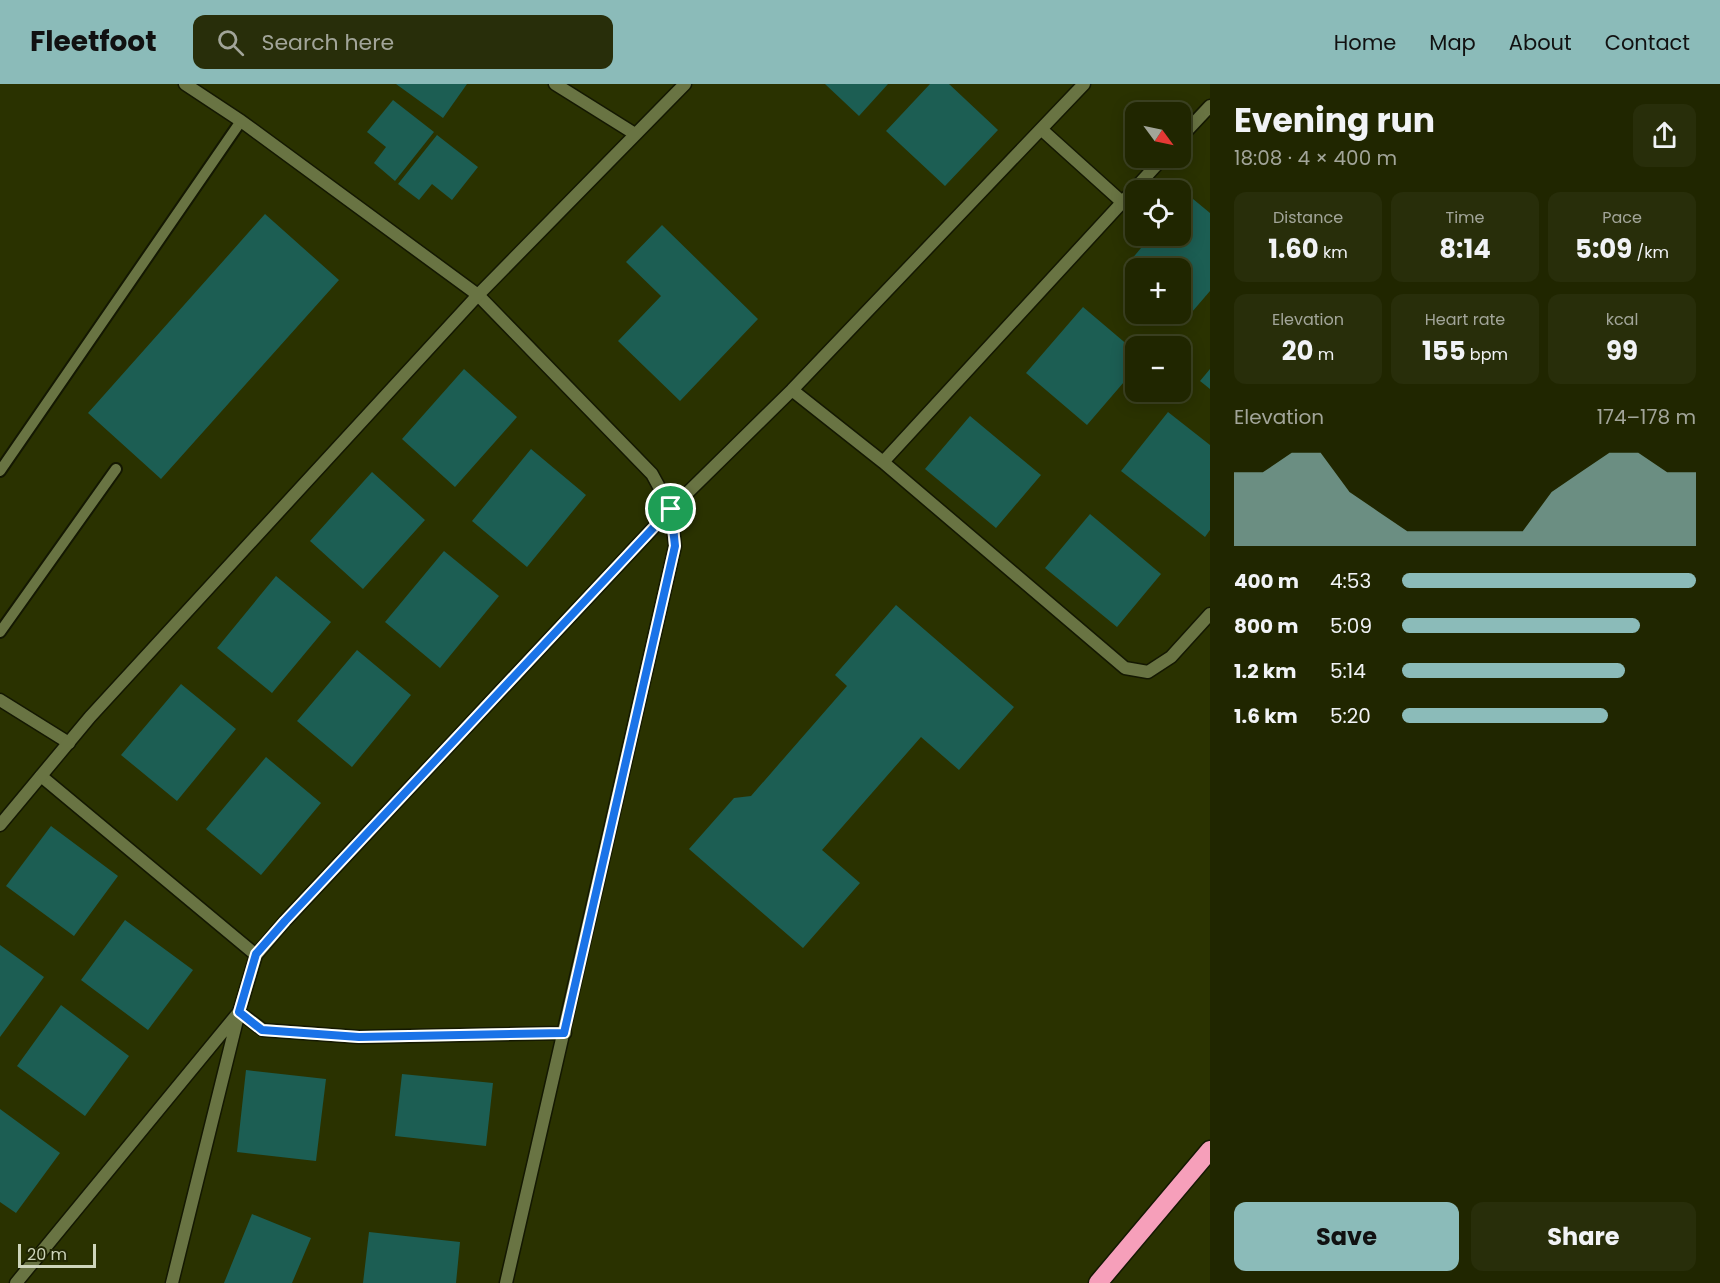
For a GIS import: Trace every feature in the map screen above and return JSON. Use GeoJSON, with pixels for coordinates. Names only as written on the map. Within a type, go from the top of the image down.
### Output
{"type":"FeatureCollection","features":[{"type":"Feature","properties":{"kind":"highway"},"geometry":{"type":"LineString","coordinates":[[1098,1283],[1210,1150]]}},
{"type":"Feature","properties":{"kind":"street"},"geometry":{"type":"LineString","coordinates":[[185,84],[241,121],[478,295],[652,474],[671,509],[675,546],[506,1283]]}},
{"type":"Feature","properties":{"kind":"street"},"geometry":{"type":"LineString","coordinates":[[555,84],[635,134]]}},
{"type":"Feature","properties":{"kind":"street"},"geometry":{"type":"LineString","coordinates":[[0,825],[90,717],[478,295],[685,84]]}},
{"type":"Feature","properties":{"kind":"street"},"geometry":{"type":"LineString","coordinates":[[172,1283],[239,1012],[256,954],[671,509],[792,390],[1084,84]]}},
{"type":"Feature","properties":{"kind":"street"},"geometry":{"type":"LineString","coordinates":[[1191,126],[1210,106]]}},
{"type":"Feature","properties":{"kind":"street"},"geometry":{"type":"LineString","coordinates":[[1041,129],[1122,202]]}},
{"type":"Feature","properties":{"kind":"street"},"geometry":{"type":"LineString","coordinates":[[883,462],[1154,168]]}},
{"type":"Feature","properties":{"kind":"street"},"geometry":{"type":"LineString","coordinates":[[792,390],[883,462],[1125,668],[1148,672],[1171,657],[1210,614]]}},
{"type":"Feature","properties":{"kind":"street"},"geometry":{"type":"LineString","coordinates":[[0,700],[69,743]]}},
{"type":"Feature","properties":{"kind":"street"},"geometry":{"type":"LineString","coordinates":[[41,776],[256,954]]}},
{"type":"Feature","properties":{"kind":"street"},"geometry":{"type":"LineString","coordinates":[[239,1012],[262,1030],[359,1037],[564,1033]]}},
{"type":"Feature","properties":{"kind":"street"},"geometry":{"type":"LineString","coordinates":[[16,1283],[239,1012]]}},
{"type":"Feature","properties":{"kind":"lane"},"geometry":{"type":"LineString","coordinates":[[0,471],[241,121]]}},
{"type":"Feature","properties":{"kind":"lane"},"geometry":{"type":"LineString","coordinates":[[0,632],[116,469]]}},
{"type":"Feature","properties":{"kind":"building"},"geometry":{"type":"Polygon","coordinates":[[[396,84],[467,84],[443,118],[396,84]]]}},
{"type":"Feature","properties":{"kind":"building"},"geometry":{"type":"Polygon","coordinates":[[[825,84],[888,84],[859,116],[825,84]]]}},
{"type":"Feature","properties":{"kind":"building"},"geometry":{"type":"Polygon","coordinates":[[[930,84],[949,84],[998,130],[945,186],[886,131],[930,84]]]}},
{"type":"Feature","properties":{"kind":"building"},"geometry":{"type":"Polygon","coordinates":[[[393,100],[434,132],[395,181],[374,163],[386,147],[367,132],[393,100]]]}},
{"type":"Feature","properties":{"kind":"building"},"geometry":{"type":"Polygon","coordinates":[[[437,135],[478,167],[452,200],[432,184],[419,200],[398,184],[437,135]]]}},
{"type":"Feature","properties":{"kind":"building"},"geometry":{"type":"Polygon","coordinates":[[[1191,197],[1210,213],[1210,291],[1192,312],[1191,258],[1133,258],[1143,246],[1191,246],[1191,197]]]}},
{"type":"Feature","properties":{"kind":"building"},"geometry":{"type":"Polygon","coordinates":[[[265,214],[339,280],[161,479],[88,413],[265,214]]]}},
{"type":"Feature","properties":{"kind":"building"},"geometry":{"type":"Polygon","coordinates":[[[662,225],[758,319],[680,401],[618,341],[661,296],[626,262],[662,225]]]}},
{"type":"Feature","properties":{"kind":"building"},"geometry":{"type":"Polygon","coordinates":[[[1083,307],[1125,343],[1125,381],[1087,425],[1026,373],[1083,307]]]}},
{"type":"Feature","properties":{"kind":"building"},"geometry":{"type":"Polygon","coordinates":[[[464,369],[517,417],[455,487],[402,439],[464,369]]]}},
{"type":"Feature","properties":{"kind":"building"},"geometry":{"type":"Polygon","coordinates":[[[1210,369],[1210,389],[1200,381],[1210,369]]]}},
{"type":"Feature","properties":{"kind":"building"},"geometry":{"type":"Polygon","coordinates":[[[1168,412],[1210,445],[1210,530],[1205,537],[1121,471],[1168,412]]]}},
{"type":"Feature","properties":{"kind":"building"},"geometry":{"type":"Polygon","coordinates":[[[970,416],[1041,475],[996,528],[925,469],[970,416]]]}},
{"type":"Feature","properties":{"kind":"building"},"geometry":{"type":"Polygon","coordinates":[[[531,449],[586,495],[527,567],[472,521],[531,449]]]}},
{"type":"Feature","properties":{"kind":"building"},"geometry":{"type":"Polygon","coordinates":[[[372,472],[425,520],[363,589],[310,541],[372,472]]]}},
{"type":"Feature","properties":{"kind":"building"},"geometry":{"type":"Polygon","coordinates":[[[1090,514],[1161,574],[1117,627],[1045,568],[1090,514]]]}},
{"type":"Feature","properties":{"kind":"building"},"geometry":{"type":"Polygon","coordinates":[[[444,551],[499,596],[440,668],[385,622],[444,551]]]}},
{"type":"Feature","properties":{"kind":"building"},"geometry":{"type":"Polygon","coordinates":[[[276,576],[331,622],[272,693],[217,648],[276,576]]]}},
{"type":"Feature","properties":{"kind":"building"},"geometry":{"type":"Polygon","coordinates":[[[896,605],[1014,707],[959,770],[921,737],[822,850],[860,883],[803,948],[689,849],[734,798],[751,796],[847,686],[835,675],[896,605]]]}},
{"type":"Feature","properties":{"kind":"building"},"geometry":{"type":"Polygon","coordinates":[[[357,650],[411,695],[352,767],[297,721],[357,650]]]}},
{"type":"Feature","properties":{"kind":"building"},"geometry":{"type":"Polygon","coordinates":[[[181,684],[236,729],[177,801],[121,755],[181,684]]]}},
{"type":"Feature","properties":{"kind":"building"},"geometry":{"type":"Polygon","coordinates":[[[266,757],[321,803],[261,875],[206,829],[266,757]]]}},
{"type":"Feature","properties":{"kind":"building"},"geometry":{"type":"Polygon","coordinates":[[[51,826],[118,876],[74,936],[6,886],[51,826]]]}},
{"type":"Feature","properties":{"kind":"building"},"geometry":{"type":"Polygon","coordinates":[[[125,920],[193,970],[148,1030],[81,980],[125,920]]]}},
{"type":"Feature","properties":{"kind":"building"},"geometry":{"type":"Polygon","coordinates":[[[0,945],[44,977],[0,1037],[0,945]]]}},
{"type":"Feature","properties":{"kind":"building"},"geometry":{"type":"Polygon","coordinates":[[[61,1005],[129,1056],[85,1116],[17,1066],[61,1005]]]}},
{"type":"Feature","properties":{"kind":"building"},"geometry":{"type":"Polygon","coordinates":[[[246,1070],[326,1079],[316,1161],[237,1152],[246,1070]]]}},
{"type":"Feature","properties":{"kind":"building"},"geometry":{"type":"Polygon","coordinates":[[[402,1074],[493,1083],[486,1146],[395,1136],[402,1074]]]}},
{"type":"Feature","properties":{"kind":"building"},"geometry":{"type":"Polygon","coordinates":[[[0,1109],[60,1153],[16,1213],[0,1202],[0,1109]]]}},
{"type":"Feature","properties":{"kind":"building"},"geometry":{"type":"Polygon","coordinates":[[[252,1214],[311,1238],[292,1283],[224,1283],[252,1214]]]}},
{"type":"Feature","properties":{"kind":"building"},"geometry":{"type":"Polygon","coordinates":[[[369,1232],[460,1242],[456,1283],[363,1283],[369,1232]]]}},
{"type":"Feature","properties":{"kind":"route"},"geometry":{"type":"LineString","coordinates":[[671,509],[675,546],[564,1033],[359,1037],[262,1030],[239,1012],[256,954],[671,509]]}}]}
